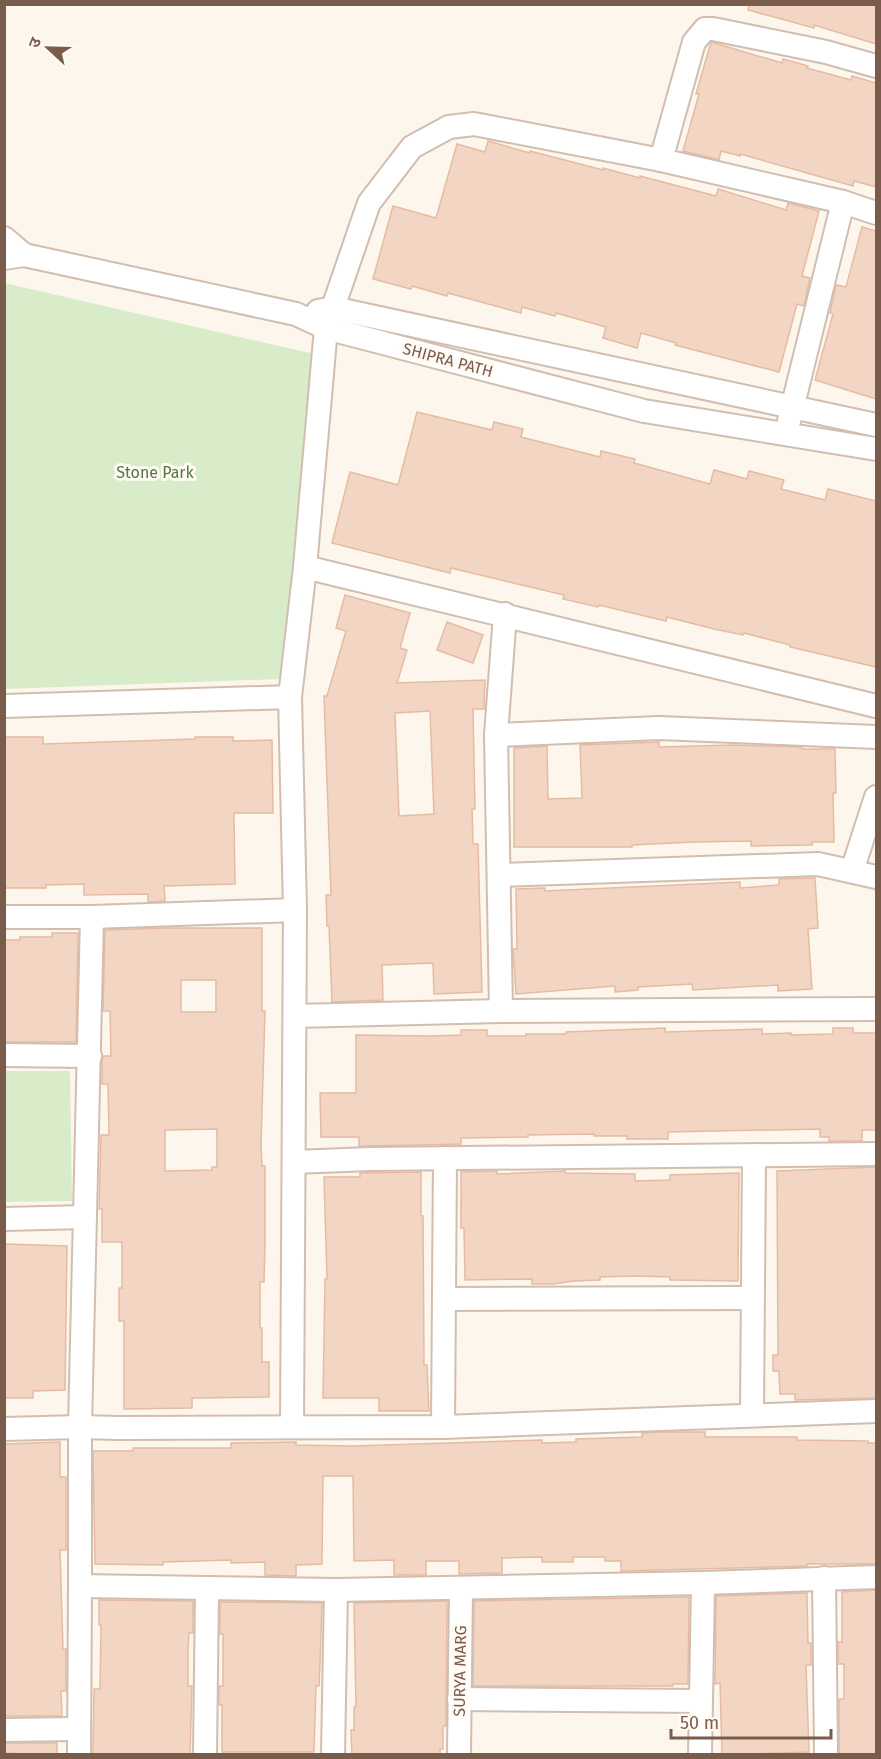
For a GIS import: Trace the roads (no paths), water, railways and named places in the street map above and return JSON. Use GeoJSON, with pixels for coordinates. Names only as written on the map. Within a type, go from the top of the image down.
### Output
{"type":"FeatureCollection","features":[{"type":"Feature","properties":{"kind":"street"},"geometry":{"type":"LineString","coordinates":[[662,160],[694,42],[705,29],[826,52],[876,66]]}},
{"type":"Feature","properties":{"kind":"street"},"geometry":{"type":"LineString","coordinates":[[292,1427],[295,910],[290,698],[329,318],[369,203],[412,147],[449,127],[474,124],[662,160],[843,202],[876,213]]}},
{"type":"Feature","properties":{"kind":"street"},"geometry":{"type":"LineString","coordinates":[[785,434],[843,202]]}},
{"type":"Feature","properties":{"kind":"street","name":"SHIPRA PATH"},"geometry":{"type":"LineString","coordinates":[[4,238],[14,257],[296,314],[329,318],[644,411],[876,449]]}},
{"type":"Feature","properties":{"kind":"street"},"geometry":{"type":"LineString","coordinates":[[329,318],[792,406],[876,425]]}},
{"type":"Feature","properties":{"kind":"street"},"geometry":{"type":"LineString","coordinates":[[305,567],[876,706]]}},
{"type":"Feature","properties":{"kind":"street"},"geometry":{"type":"LineString","coordinates":[[501,1011],[496,735],[505,614]]}},
{"type":"Feature","properties":{"kind":"street"},"geometry":{"type":"LineString","coordinates":[[4,706],[290,698]]}},
{"type":"Feature","properties":{"kind":"street"},"geometry":{"type":"LineString","coordinates":[[496,735],[659,728],[876,737]]}},
{"type":"Feature","properties":{"kind":"street"},"geometry":{"type":"LineString","coordinates":[[852,871],[876,797]]}},
{"type":"Feature","properties":{"kind":"street"},"geometry":{"type":"LineString","coordinates":[[499,875],[818,864],[876,877]]}},
{"type":"Feature","properties":{"kind":"street"},"geometry":{"type":"LineString","coordinates":[[4,917],[92,917],[295,910]]}},
{"type":"Feature","properties":{"kind":"street"},"geometry":{"type":"LineString","coordinates":[[79,1755],[80,1426],[92,917]]}},
{"type":"Feature","properties":{"kind":"street"},"geometry":{"type":"LineString","coordinates":[[295,1016],[501,1011],[876,1009]]}},
{"type":"Feature","properties":{"kind":"street"},"geometry":{"type":"LineString","coordinates":[[4,1055],[90,1056]]}},
{"type":"Feature","properties":{"kind":"street"},"geometry":{"type":"LineString","coordinates":[[294,1162],[445,1158],[876,1154]]}},
{"type":"Feature","properties":{"kind":"street"},"geometry":{"type":"LineString","coordinates":[[752,1414],[751,1298],[754,1156]]}},
{"type":"Feature","properties":{"kind":"street"},"geometry":{"type":"LineString","coordinates":[[443,1427],[445,1158]]}},
{"type":"Feature","properties":{"kind":"street"},"geometry":{"type":"LineString","coordinates":[[4,1219],[85,1217]]}},
{"type":"Feature","properties":{"kind":"street"},"geometry":{"type":"LineString","coordinates":[[444,1299],[751,1298]]}},
{"type":"Feature","properties":{"kind":"street"},"geometry":{"type":"LineString","coordinates":[[4,1429],[80,1426],[118,1428],[443,1427],[876,1411]]}},
{"type":"Feature","properties":{"kind":"street"},"geometry":{"type":"LineString","coordinates":[[80,1586],[336,1590],[703,1584],[876,1577]]}},
{"type":"Feature","properties":{"kind":"street"},"geometry":{"type":"LineString","coordinates":[[824,1578],[825,1755]]}},
{"type":"Feature","properties":{"kind":"street"},"geometry":{"type":"LineString","coordinates":[[700,1755],[703,1584]]}},
{"type":"Feature","properties":{"kind":"street","name":"SURYA MARG"},"geometry":{"type":"LineString","coordinates":[[459,1755],[461,1588]]}},
{"type":"Feature","properties":{"kind":"street"},"geometry":{"type":"LineString","coordinates":[[205,1755],[207,1589]]}},
{"type":"Feature","properties":{"kind":"street"},"geometry":{"type":"LineString","coordinates":[[333,1755],[336,1590]]}},
{"type":"Feature","properties":{"kind":"street"},"geometry":{"type":"LineString","coordinates":[[459,1699],[700,1701]]}},
{"type":"Feature","properties":{"kind":"street"},"geometry":{"type":"LineString","coordinates":[[4,1730],[78,1729]]}},
{"type":"Feature","properties":{"kind":"park label","name":"Stone Park"},"geometry":{"type":"Point","coordinates":[155,472]}}]}
